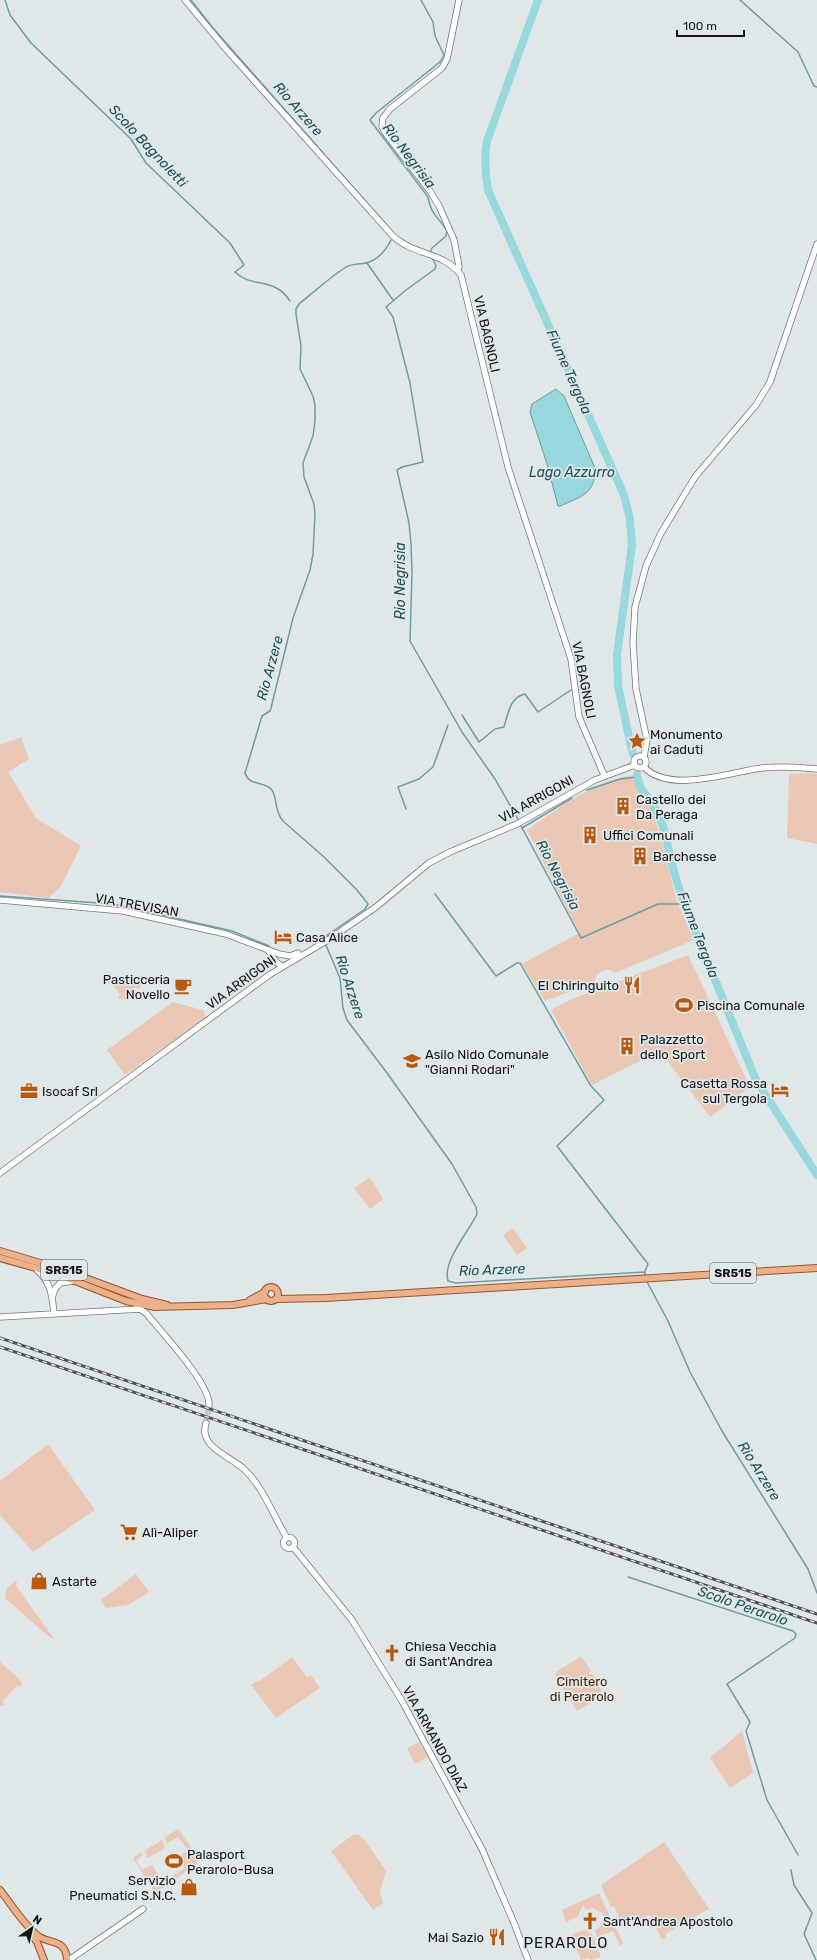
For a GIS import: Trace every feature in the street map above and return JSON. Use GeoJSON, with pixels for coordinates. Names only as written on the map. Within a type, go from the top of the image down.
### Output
{"type":"FeatureCollection","features":[{"type":"Feature","properties":{"kind":"main road","name":"SR515"},"geometry":{"type":"LineString","coordinates":[[0,1251],[64,1270],[157,1305],[233,1305],[267,1299],[270,1301],[289,1297],[326,1298],[817,1268]]}},
{"type":"Feature","properties":{"kind":"main road","name":"SR515"},"geometry":{"type":"LineString","coordinates":[[0,1258],[36,1268],[126,1301],[157,1305],[245,1301],[255,1298],[270,1287],[278,1290]]}},
{"type":"Feature","properties":{"kind":"main road"},"geometry":{"type":"LineString","coordinates":[[276,1299],[278,1290],[289,1297]]}},
{"type":"Feature","properties":{"kind":"main road"},"geometry":{"type":"LineString","coordinates":[[265,1292],[267,1299]]}},
{"type":"Feature","properties":{"kind":"main road"},"geometry":{"type":"LineString","coordinates":[[0,1890],[33,1932],[40,1938],[56,1942],[63,1949],[68,1960]]}},
{"type":"Feature","properties":{"kind":"main road"},"geometry":{"type":"LineString","coordinates":[[0,1896],[37,1942],[44,1960]]}},
{"type":"Feature","properties":{"kind":"main road"},"geometry":{"type":"LineString","coordinates":[[40,1950],[41,1946],[48,1940]]}},
{"type":"Feature","properties":{"kind":"street"},"geometry":{"type":"LineString","coordinates":[[185,0],[238,63],[392,235],[411,249],[444,259],[458,270]]}},
{"type":"Feature","properties":{"kind":"street","name":"VIA BAGNOLI"},"geometry":{"type":"LineString","coordinates":[[459,0],[447,59],[442,68],[390,109],[382,122],[387,135],[430,191],[442,212],[454,240],[460,266],[458,270],[464,283],[508,466],[571,659],[579,717],[604,775]]}},
{"type":"Feature","properties":{"kind":"street"},"geometry":{"type":"LineString","coordinates":[[644,767],[646,762],[644,757],[647,740],[636,689],[633,642],[635,607],[646,566],[661,532],[695,477],[751,411],[770,382],[817,244]]}},
{"type":"Feature","properties":{"kind":"street"},"geometry":{"type":"LineString","coordinates":[[644,757],[637,758],[635,765],[639,768],[644,767],[657,777],[677,780],[703,778],[763,768],[817,769]]}},
{"type":"Feature","properties":{"kind":"street","name":"VIA ARRIGONI"},"geometry":{"type":"LineString","coordinates":[[0,1173],[282,966],[324,942],[376,907],[429,863],[450,852],[523,822],[604,775],[635,765]]}},
{"type":"Feature","properties":{"kind":"street","name":"VIA TREVISAN"},"geometry":{"type":"LineString","coordinates":[[0,900],[134,914],[226,934],[267,950],[275,956],[290,956],[305,949],[314,948]]}},
{"type":"Feature","properties":{"kind":"street"},"geometry":{"type":"LineString","coordinates":[[271,974],[275,956],[281,960],[282,966]]}},
{"type":"Feature","properties":{"kind":"street"},"geometry":{"type":"LineString","coordinates":[[36,1268],[49,1283],[53,1296],[54,1313]]}},
{"type":"Feature","properties":{"kind":"street"},"geometry":{"type":"LineString","coordinates":[[53,1296],[55,1288],[60,1283],[73,1281]]}},
{"type":"Feature","properties":{"kind":"street"},"geometry":{"type":"LineString","coordinates":[[0,1317],[136,1308],[146,1314],[199,1379],[208,1394],[210,1406]]}},
{"type":"Feature","properties":{"kind":"street","name":"VIA ARMANDO DIAZ"},"geometry":{"type":"LineString","coordinates":[[206,1423],[204,1432],[207,1443],[233,1460],[251,1476],[287,1538],[284,1542],[286,1546],[290,1548],[293,1547],[352,1620],[402,1701],[482,1849],[514,1923],[528,1960]]}},
{"type":"Feature","properties":{"kind":"street"},"geometry":{"type":"LineString","coordinates":[[68,1960],[143,1909]]}},
{"type":"Feature","properties":{"kind":"street"},"geometry":{"type":"LineString","coordinates":[[63,1949],[71,1952],[80,1951]]}},
{"type":"Feature","properties":{"kind":"green space"},"geometry":{"type":"Polygon","coordinates":[[[21,737],[29,759],[8,772],[36,818],[81,846],[61,886],[49,898],[0,892],[0,745],[21,737]]]}},
{"type":"Feature","properties":{"kind":"green space"},"geometry":{"type":"Polygon","coordinates":[[[789,774],[817,774],[817,844],[787,838],[789,774]]]}},
{"type":"Feature","properties":{"kind":"green space"},"geometry":{"type":"Polygon","coordinates":[[[633,775],[638,789],[650,805],[661,838],[677,902],[694,940],[615,973],[610,970],[603,970],[596,975],[595,982],[545,1001],[522,964],[579,933],[527,830],[577,796],[604,783],[633,775]]]}},
{"type":"Feature","properties":{"kind":"green space"},"geometry":{"type":"Polygon","coordinates":[[[688,955],[750,1087],[710,1117],[660,1051],[592,1085],[551,1010],[572,999],[688,955]]]}},
{"type":"Feature","properties":{"kind":"green space"},"geometry":{"type":"Polygon","coordinates":[[[107,973],[112,975],[112,978],[136,983],[137,980],[141,986],[138,989],[136,987],[124,996],[126,998],[123,1000],[119,999],[118,997],[120,994],[111,982],[109,984],[105,979],[107,973]]]}},
{"type":"Feature","properties":{"kind":"green space"},"geometry":{"type":"Polygon","coordinates":[[[173,1002],[203,1010],[206,1018],[125,1075],[107,1050],[173,1002]]]}},
{"type":"Feature","properties":{"kind":"green space"},"geometry":{"type":"Polygon","coordinates":[[[370,1177],[383,1199],[370,1209],[354,1188],[370,1177]]]}},
{"type":"Feature","properties":{"kind":"green space"},"geometry":{"type":"Polygon","coordinates":[[[513,1228],[527,1248],[517,1255],[503,1235],[513,1228]]]}},
{"type":"Feature","properties":{"kind":"green space"},"geometry":{"type":"Polygon","coordinates":[[[48,1444],[95,1510],[33,1552],[0,1515],[0,1481],[48,1444]]]}},
{"type":"Feature","properties":{"kind":"green space"},"geometry":{"type":"Polygon","coordinates":[[[136,1574],[149,1592],[128,1605],[106,1608],[101,1600],[136,1574]]]}},
{"type":"Feature","properties":{"kind":"green space"},"geometry":{"type":"Polygon","coordinates":[[[17,1580],[16,1586],[55,1640],[47,1635],[6,1599],[6,1590],[17,1580]]]}},
{"type":"Feature","properties":{"kind":"green space"},"geometry":{"type":"Polygon","coordinates":[[[292,1657],[307,1677],[311,1675],[320,1688],[276,1718],[251,1685],[259,1680],[260,1681],[292,1657]]]}},
{"type":"Feature","properties":{"kind":"green space","name":"Cimitero di Perarolo"},"geometry":{"type":"Polygon","coordinates":[[[580,1657],[591,1671],[589,1672],[590,1675],[592,1674],[600,1683],[599,1685],[605,1699],[599,1702],[597,1699],[577,1711],[555,1675],[556,1672],[580,1657]]]}},
{"type":"Feature","properties":{"kind":"green space"},"geometry":{"type":"Polygon","coordinates":[[[0,1662],[22,1682],[21,1687],[18,1685],[2,1702],[5,1705],[2,1706],[0,1706],[0,1662]]]}},
{"type":"Feature","properties":{"kind":"green space"},"geometry":{"type":"Polygon","coordinates":[[[742,1731],[753,1773],[730,1788],[710,1758],[742,1731]]]}},
{"type":"Feature","properties":{"kind":"green space"},"geometry":{"type":"Polygon","coordinates":[[[419,1742],[428,1757],[415,1764],[407,1748],[419,1742]]]}},
{"type":"Feature","properties":{"kind":"green space"},"geometry":{"type":"Polygon","coordinates":[[[178,1829],[196,1854],[198,1862],[196,1865],[155,1893],[133,1858],[141,1852],[143,1855],[136,1860],[142,1870],[152,1865],[163,1882],[185,1868],[178,1857],[188,1850],[178,1837],[167,1843],[164,1838],[178,1829]]]}},
{"type":"Feature","properties":{"kind":"green space"},"geometry":{"type":"Polygon","coordinates":[[[357,1834],[364,1839],[386,1871],[380,1891],[383,1903],[373,1910],[331,1851],[353,1835],[357,1834]]]}},
{"type":"Feature","properties":{"kind":"green space"},"geometry":{"type":"Polygon","coordinates":[[[162,1840],[165,1848],[148,1858],[144,1851],[162,1840]]]}},
{"type":"Feature","properties":{"kind":"green space"},"geometry":{"type":"Polygon","coordinates":[[[664,1842],[709,1909],[665,1934],[666,1938],[662,1940],[650,1915],[623,1925],[614,1906],[611,1907],[601,1885],[664,1842]]]}},
{"type":"Feature","properties":{"kind":"green space"},"geometry":{"type":"Polygon","coordinates":[[[599,1893],[623,1943],[620,1946],[613,1931],[597,1937],[595,1930],[599,1928],[604,1918],[602,1913],[592,1908],[586,1910],[583,1905],[578,1916],[566,1922],[562,1910],[599,1893]]]}},
{"type":"Feature","properties":{"kind":"green space"},"geometry":{"type":"Polygon","coordinates":[[[585,1930],[592,1934],[601,1957],[590,1960],[589,1958],[581,1960],[571,1935],[585,1930]]]}},
{"type":"Feature","properties":{"kind":"water","name":"Lago Azzurro"},"geometry":{"type":"Polygon","coordinates":[[[556,389],[564,396],[595,468],[595,477],[590,489],[580,497],[560,506],[558,506],[547,464],[530,412],[532,404],[556,389]]]}},
{"type":"Feature","properties":{"kind":"waterway","name":"Scolo Bagnoletti"},"geometry":{"type":"LineString","coordinates":[[5,0],[10,15],[31,43],[131,139],[146,163],[230,243],[244,265],[235,272],[249,280],[277,288],[284,293],[290,301]]}},
{"type":"Feature","properties":{"kind":"waterway","name":"Rio Arzere"},"geometry":{"type":"LineString","coordinates":[[191,0],[213,28],[391,230]]}},
{"type":"Feature","properties":{"kind":"waterway","name":"Rio Negrisia"},"geometry":{"type":"LineString","coordinates":[[421,0],[433,22],[435,36],[444,55],[440,62],[376,113],[370,120],[428,197],[433,213],[447,231],[446,236],[432,248],[430,253]]}},
{"type":"Feature","properties":{"kind":"waterway","name":"Fiume Tergola"},"geometry":{"type":"LineString","coordinates":[[538,0],[487,141],[485,159],[486,178],[488,190],[624,495],[630,519],[632,545],[617,655],[618,686],[633,755]]}},
{"type":"Feature","properties":{"kind":"waterway"},"geometry":{"type":"LineString","coordinates":[[740,0],[798,52],[814,86],[817,87]]}},
{"type":"Feature","properties":{"kind":"waterway","name":"Rio Arzere"},"geometry":{"type":"LineString","coordinates":[[320,940],[365,909],[368,904],[357,890],[324,857],[283,821],[278,812],[271,789],[253,782],[245,773],[262,716],[270,711],[271,708],[293,618],[310,570],[313,554],[314,504],[304,477],[303,463],[313,436],[315,405],[313,396],[300,369],[301,346],[296,309],[299,304],[346,267],[374,260],[384,251],[391,240]]}},
{"type":"Feature","properties":{"kind":"waterway","name":"Rio Negrisia"},"geometry":{"type":"LineString","coordinates":[[432,258],[436,265],[435,269],[386,307],[393,317],[410,383],[423,462],[402,467],[397,470],[409,523],[411,544],[412,573],[410,641],[462,732],[495,779],[519,821]]}},
{"type":"Feature","properties":{"kind":"waterway"},"geometry":{"type":"LineString","coordinates":[[367,263],[393,300]]}},
{"type":"Feature","properties":{"kind":"waterway"},"geometry":{"type":"LineString","coordinates":[[462,715],[479,742],[495,729],[504,727],[510,707],[520,696],[525,694],[538,712],[571,690]]}},
{"type":"Feature","properties":{"kind":"waterway"},"geometry":{"type":"LineString","coordinates":[[406,809],[398,787],[419,779],[433,767],[448,725]]}},
{"type":"Feature","properties":{"kind":"waterway","name":"Fiume Tergola"},"geometry":{"type":"LineString","coordinates":[[637,774],[640,787],[653,804],[663,826],[674,872],[684,904],[756,1080],[817,1175]]}},
{"type":"Feature","properties":{"kind":"waterway"},"geometry":{"type":"LineString","coordinates":[[587,790],[620,779],[637,777]]}},
{"type":"Feature","properties":{"kind":"waterway"},"geometry":{"type":"LineString","coordinates":[[522,828],[572,798]]}},
{"type":"Feature","properties":{"kind":"waterway","name":"Rio Negrisia"},"geometry":{"type":"LineString","coordinates":[[520,824],[581,938],[658,904],[684,904]]}},
{"type":"Feature","properties":{"kind":"waterway"},"geometry":{"type":"LineString","coordinates":[[435,894],[496,976],[517,963],[520,963],[591,1086],[604,1100],[557,1146],[648,1264],[645,1271]]}},
{"type":"Feature","properties":{"kind":"waterway"},"geometry":{"type":"LineString","coordinates":[[0,896],[113,904],[232,931],[269,946]]}},
{"type":"Feature","properties":{"kind":"waterway","name":"Rio Arzere"},"geometry":{"type":"LineString","coordinates":[[325,943],[340,978],[343,1008],[347,1020],[452,1164],[476,1207],[477,1214],[449,1264],[447,1273],[448,1281],[456,1283],[645,1272],[645,1276]]}},
{"type":"Feature","properties":{"kind":"waterway","name":"Rio Arzere"},"geometry":{"type":"LineString","coordinates":[[646,1280],[668,1321],[690,1372],[722,1431],[808,1569],[817,1593]]}},
{"type":"Feature","properties":{"kind":"waterway","name":"Scolo Perarolo"},"geometry":{"type":"LineString","coordinates":[[628,1577],[793,1631],[796,1634],[795,1638],[727,1684],[750,1722],[746,1731],[767,1800],[798,1855]]}},
{"type":"Feature","properties":{"kind":"waterway","name":"Scolo Perarolo"},"geometry":{"type":"LineString","coordinates":[[791,1870],[794,1885],[812,1913],[804,1934],[816,1960]]}},
{"type":"Feature","properties":{"kind":"tunnel"},"geometry":{"type":"LineString","coordinates":[[206,1423],[209,1406]]}},
{"type":"Feature","properties":{"kind":"railway"},"geometry":{"type":"LineString","coordinates":[[0,1338],[817,1614]]}},
{"type":"Feature","properties":{"kind":"railway"},"geometry":{"type":"LineString","coordinates":[[0,1347],[817,1623]]}},
{"type":"Feature","properties":{"kind":"place","name":"Monumento ai Caduti"},"geometry":{"type":"Point","coordinates":[637,741]}},
{"type":"Feature","properties":{"kind":"place","name":"Castello dei Da Peraga"},"geometry":{"type":"Point","coordinates":[623,806]}},
{"type":"Feature","properties":{"kind":"place","name":"Uffici Comunali"},"geometry":{"type":"Point","coordinates":[590,835]}},
{"type":"Feature","properties":{"kind":"place","name":"Barchesse"},"geometry":{"type":"Point","coordinates":[640,856]}},
{"type":"Feature","properties":{"kind":"place","name":"Casa Alice"},"geometry":{"type":"Point","coordinates":[283,937]}},
{"type":"Feature","properties":{"kind":"place","name":"El Chiringuito"},"geometry":{"type":"Point","coordinates":[632,985]}},
{"type":"Feature","properties":{"kind":"place","name":"Pasticceria Novello"},"geometry":{"type":"Point","coordinates":[183,986]}},
{"type":"Feature","properties":{"kind":"place","name":"Piscina Comunale"},"geometry":{"type":"Point","coordinates":[684,1005]}},
{"type":"Feature","properties":{"kind":"place","name":"Palazzetto dello Sport"},"geometry":{"type":"Point","coordinates":[627,1046]}},
{"type":"Feature","properties":{"kind":"place","name":"Asilo Nido Comunale \"Gianni Rodari\""},"geometry":{"type":"Point","coordinates":[412,1061]}},
{"type":"Feature","properties":{"kind":"place","name":"Casetta Rossa sul Tergola"},"geometry":{"type":"Point","coordinates":[780,1090]}},
{"type":"Feature","properties":{"kind":"place","name":"Isocaf Srl"},"geometry":{"type":"Point","coordinates":[29,1091]}},
{"type":"Feature","properties":{"kind":"place","name":"Alì-Aliper"},"geometry":{"type":"Point","coordinates":[129,1532]}},
{"type":"Feature","properties":{"kind":"place","name":"Astarte"},"geometry":{"type":"Point","coordinates":[39,1581]}},
{"type":"Feature","properties":{"kind":"place","name":"Chiesa Vecchia di Sant'Andrea"},"geometry":{"type":"Point","coordinates":[392,1653]}},
{"type":"Feature","properties":{"kind":"place","name":"Palasport Perarolo-Busa"},"geometry":{"type":"Point","coordinates":[174,1861]}},
{"type":"Feature","properties":{"kind":"place","name":"Servizio Pneumatici S.N.C."},"geometry":{"type":"Point","coordinates":[189,1887]}},
{"type":"Feature","properties":{"kind":"place","name":"Sant'Andrea Apostolo"},"geometry":{"type":"Point","coordinates":[590,1921]}},
{"type":"Feature","properties":{"kind":"place","name":"Mai Sazio"},"geometry":{"type":"Point","coordinates":[497,1937]}},
{"type":"Feature","properties":{"kind":"district","name":"PERAROLO"},"geometry":{"type":"Point","coordinates":[566,1943]}}]}
